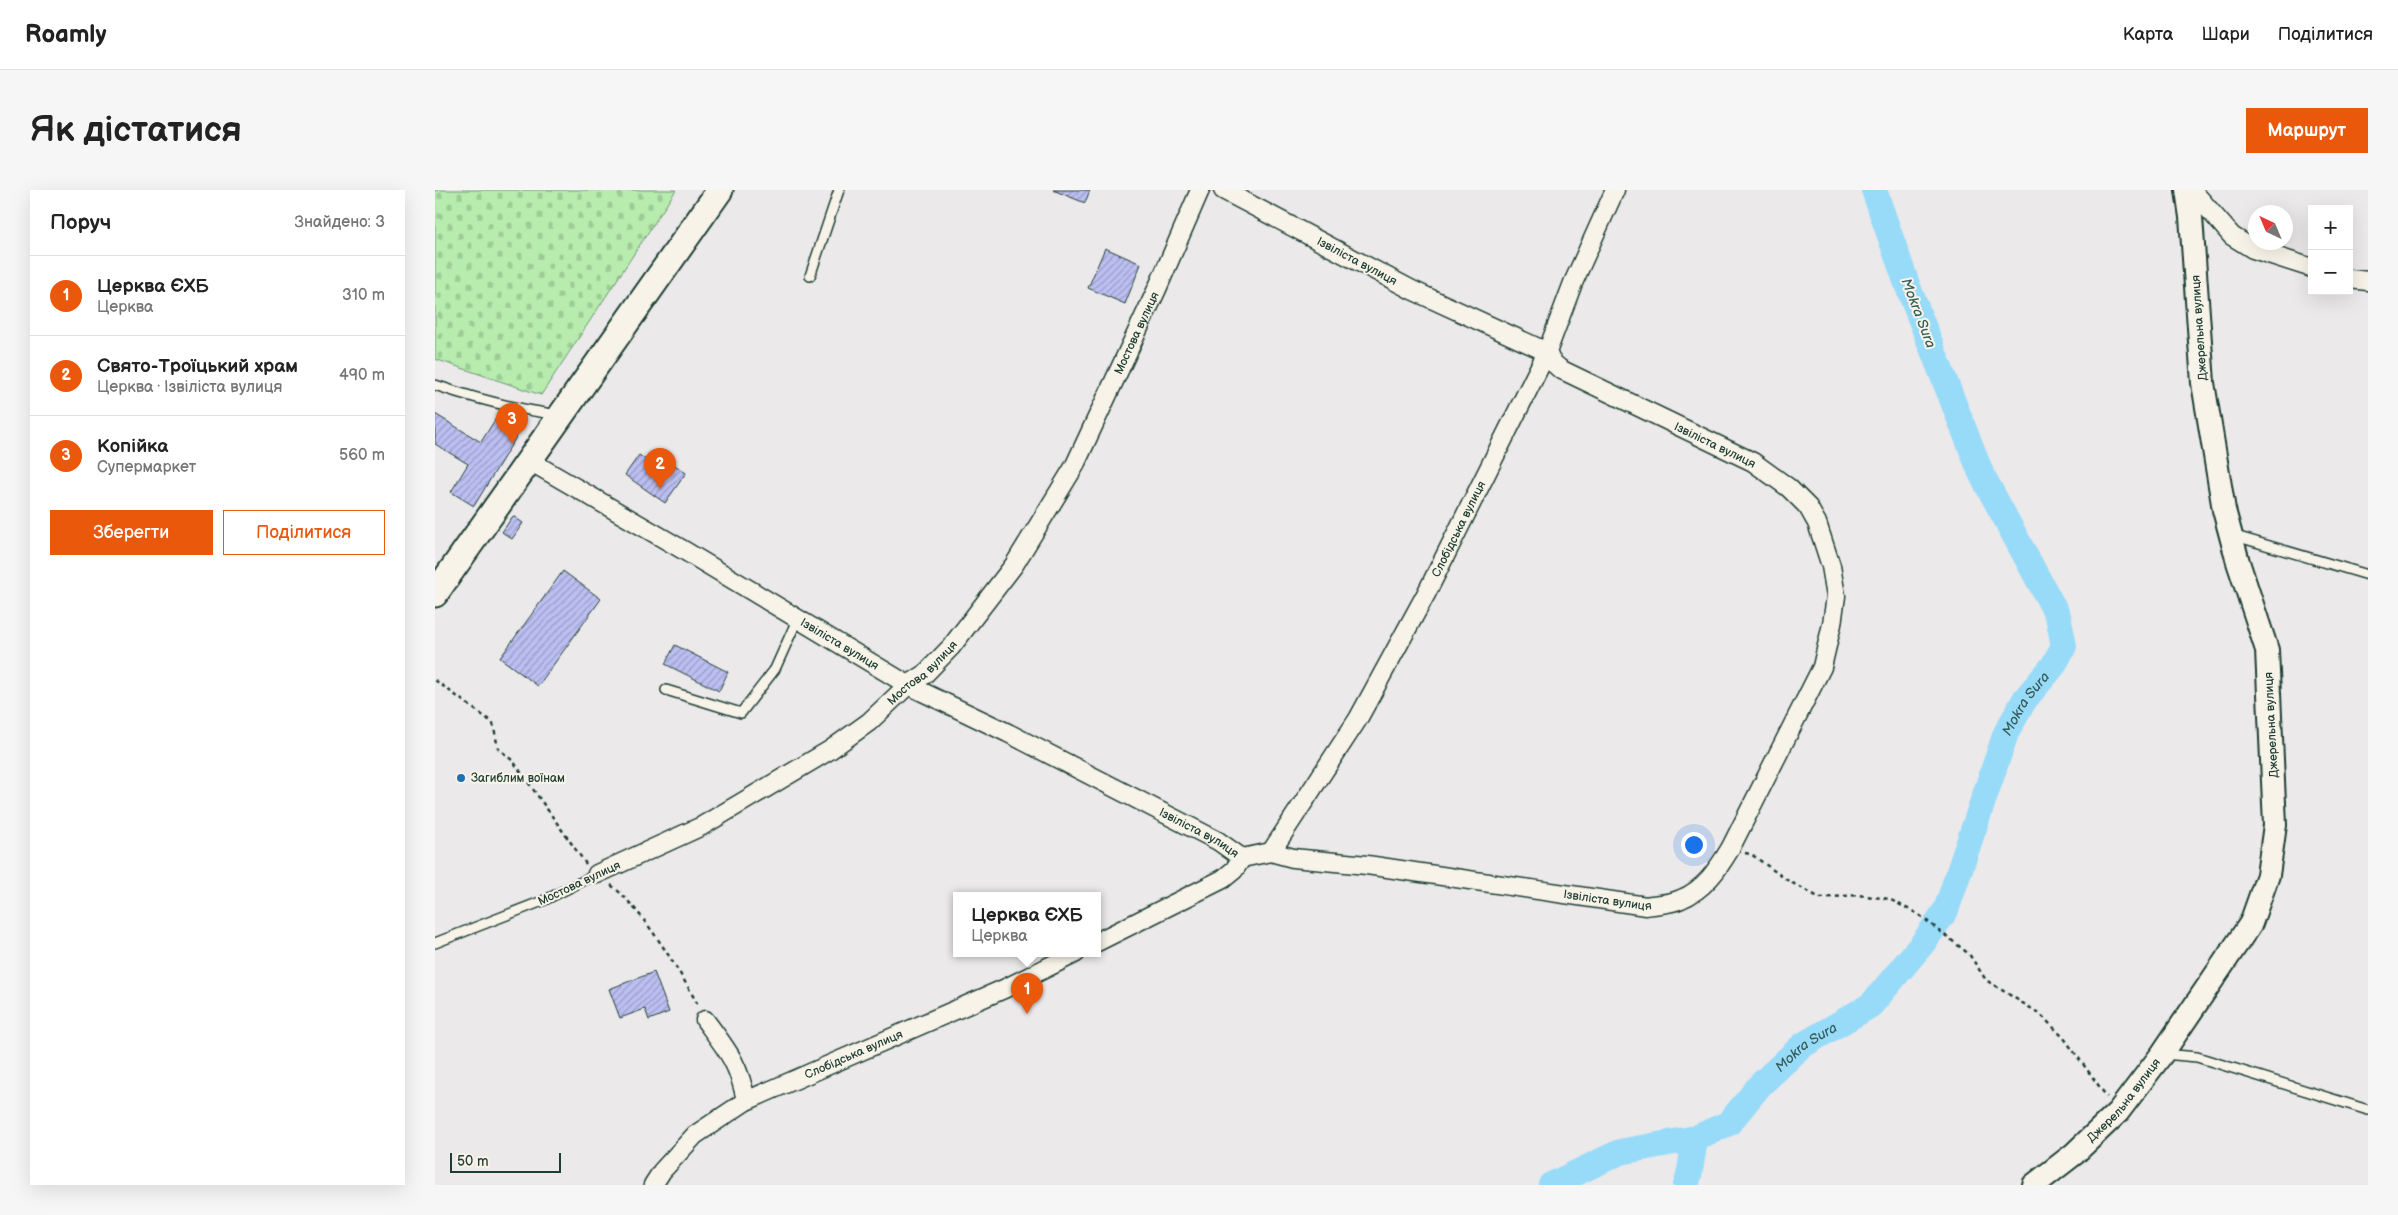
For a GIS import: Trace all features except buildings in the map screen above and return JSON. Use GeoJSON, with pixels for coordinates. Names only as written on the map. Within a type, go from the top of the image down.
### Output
{"type":"FeatureCollection","features":[{"type":"Feature","properties":{"kind":"main road"},"geometry":{"type":"LineString","coordinates":[[435,594],[528,460],[721,190]]}},
{"type":"Feature","properties":{"kind":"street","name":"Мостова вулиця"},"geometry":{"type":"LineString","coordinates":[[597,874],[702,826],[830,750],[869,722],[908,685],[924,675],[951,647],[1008,573],[1074,467],[1157,290],[1200,190]]}},
{"type":"Feature","properties":{"kind":"street","name":"Ізвіліста вулиця"},"geometry":{"type":"LineString","coordinates":[[528,460],[685,551],[908,685],[1008,733],[1218,841],[1241,858],[1271,852],[1293,858],[1367,865],[1646,906],[1681,900],[1700,888],[1716,872],[1730,850],[1821,667],[1832,624],[1836,596],[1831,566],[1817,522],[1808,507],[1789,488],[1753,462],[1559,369],[1551,361],[1547,352],[1412,290],[1223,190]]}},
{"type":"Feature","properties":{"kind":"street","name":"Слобідська вулиця"},"geometry":{"type":"LineString","coordinates":[[1271,852],[1358,719],[1426,594],[1547,352],[1573,283],[1615,190]]}},
{"type":"Feature","properties":{"kind":"street","name":"Джерельна вулиця"},"geometry":{"type":"LineString","coordinates":[[2034,1185],[2074,1154],[2118,1112],[2162,1054],[2251,923],[2268,875],[2275,825],[2267,650],[2224,510],[2203,383],[2191,217],[2187,190]]}},
{"type":"Feature","properties":{"kind":"street"},"geometry":{"type":"LineString","coordinates":[[2192,190],[2233,236],[2253,250],[2308,267]]}},
{"type":"Feature","properties":{"kind":"street"},"geometry":{"type":"LineString","coordinates":[[2353,279],[2368,281]]}},
{"type":"Feature","properties":{"kind":"street"},"geometry":{"type":"LineString","coordinates":[[1101,940],[1223,879],[1234,870],[1241,858]]}},
{"type":"Feature","properties":{"kind":"street","name":"Слобідська вулиця"},"geometry":{"type":"LineString","coordinates":[[653,1185],[662,1171],[695,1135],[746,1101],[1006,988],[1068,957]]}},
{"type":"Feature","properties":{"kind":"street"},"geometry":{"type":"LineString","coordinates":[[705,1020],[740,1072],[746,1101]]}},
{"type":"Feature","properties":{"kind":"lane"},"geometry":{"type":"LineString","coordinates":[[810,276],[839,190]]}},
{"type":"Feature","properties":{"kind":"lane"},"geometry":{"type":"LineString","coordinates":[[435,385],[469,397],[560,416]]}},
{"type":"Feature","properties":{"kind":"lane"},"geometry":{"type":"LineString","coordinates":[[2230,534],[2368,576]]}},
{"type":"Feature","properties":{"kind":"lane"},"geometry":{"type":"LineString","coordinates":[[666,690],[741,713],[775,669],[797,620]]}},
{"type":"Feature","properties":{"kind":"lane","name":"Мостова вулиця"},"geometry":{"type":"LineString","coordinates":[[435,943],[545,900],[597,874]]}},
{"type":"Feature","properties":{"kind":"lane"},"geometry":{"type":"LineString","coordinates":[[2162,1054],[2197,1057],[2368,1110]]}},
{"type":"Feature","properties":{"kind":"path"},"geometry":{"type":"LineString","coordinates":[[435,680],[493,722],[498,748],[513,762],[590,869],[627,897],[685,981],[705,1020]]}},
{"type":"Feature","properties":{"kind":"path"},"geometry":{"type":"LineString","coordinates":[[1730,850],[1751,854],[1787,880],[1820,898],[1858,895],[1889,899],[1918,914],[1969,954],[1986,980],[2040,1014],[2064,1038],[2118,1112]]}},
{"type":"Feature","properties":{"kind":"green space"},"geometry":{"type":"Polygon","coordinates":[[[435,190],[676,190],[541,395],[435,359],[435,190]]]}},
{"type":"Feature","properties":{"kind":"waterway","name":"Mokra Sura"},"geometry":{"type":"LineString","coordinates":[[1551,1185],[1620,1152],[1696,1138],[1729,1123],[1760,1085],[1803,1045],[1871,1005],[1923,943],[1946,910],[2006,733],[2025,699],[2053,666],[2064,646],[2058,616],[1981,473],[1908,287],[1874,190]]}},
{"type":"Feature","properties":{"kind":"waterway","name":"Mokra Sura"},"geometry":{"type":"LineString","coordinates":[[1686,1185],[1696,1138]]}},
{"type":"Feature","properties":{"kind":"place","name":"Копійка"},"geometry":{"type":"Point","coordinates":[512,444]}},
{"type":"Feature","properties":{"kind":"place","name":"Свято-Троїцький храм"},"geometry":{"type":"Point","coordinates":[660,489]}},
{"type":"Feature","properties":{"kind":"place","name":"Загиблим воїнам"},"geometry":{"type":"Point","coordinates":[461,778]}},
{"type":"Feature","properties":{"kind":"place","name":"Церква ЄХБ"},"geometry":{"type":"Point","coordinates":[1027,1014]}}]}
